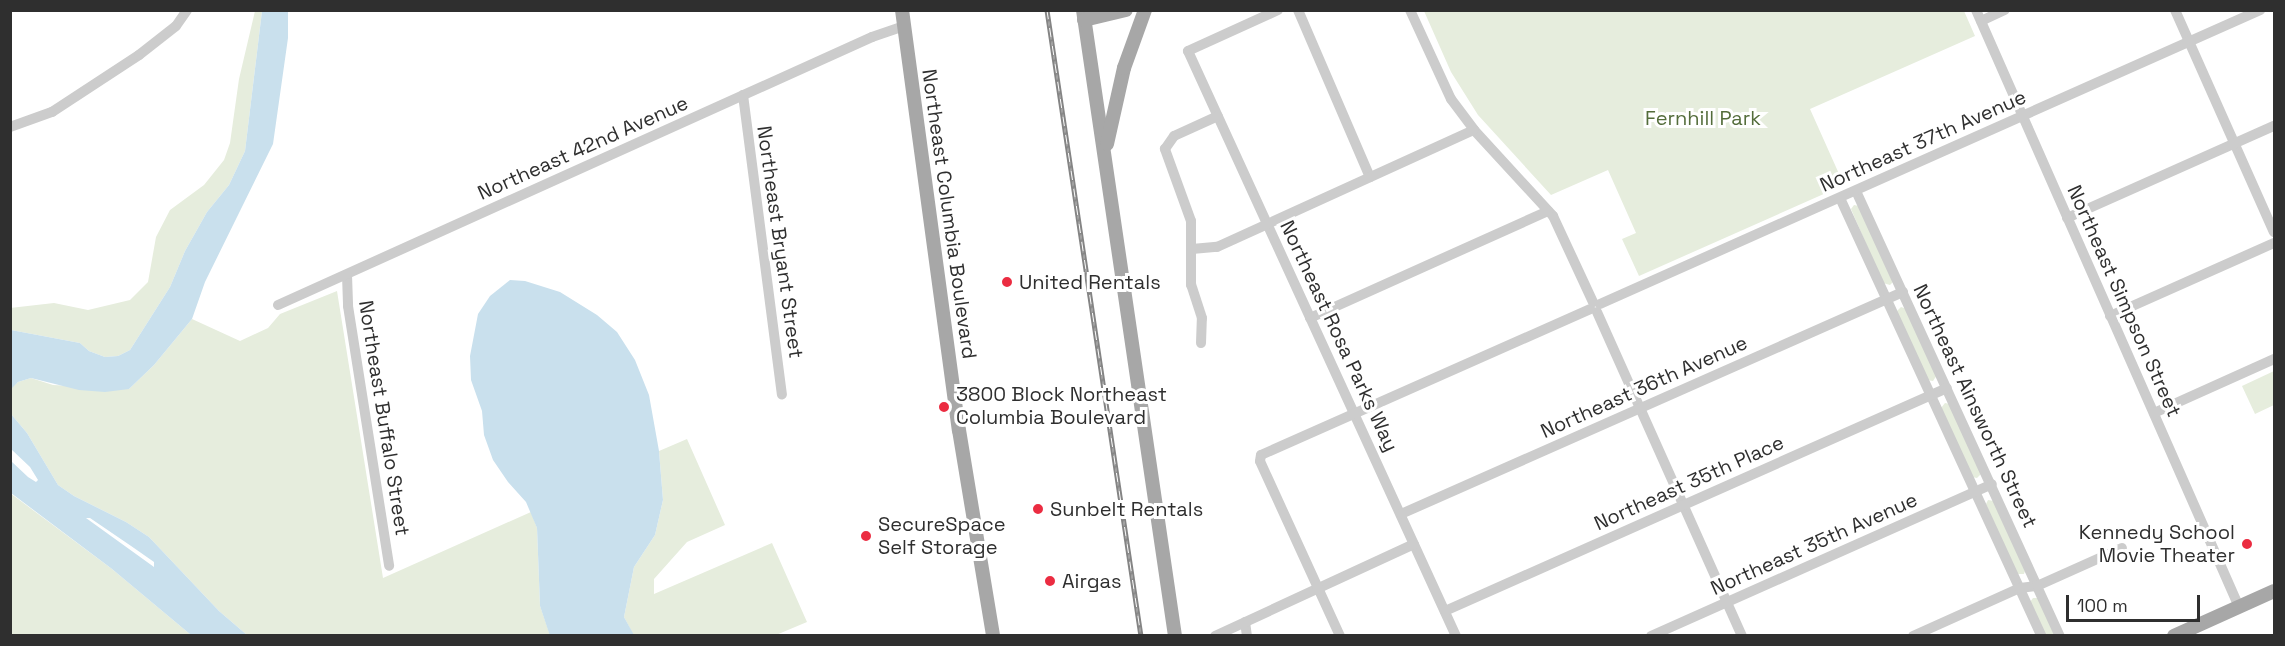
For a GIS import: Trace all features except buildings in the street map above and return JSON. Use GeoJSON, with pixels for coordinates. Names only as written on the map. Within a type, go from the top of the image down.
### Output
{"type":"FeatureCollection","features":[{"type":"Feature","properties":{"kind":"main road","name":"Northeast Columbia Boulevard"},"geometry":{"type":"LineString","coordinates":[[902,10],[959,430],[993,636]]}},
{"type":"Feature","properties":{"kind":"main road"},"geometry":{"type":"LineString","coordinates":[[1126,10],[1084,15],[1175,636]]}},
{"type":"Feature","properties":{"kind":"main road"},"geometry":{"type":"LineString","coordinates":[[1104,155],[1124,68],[1145,10]]}},
{"type":"Feature","properties":{"kind":"main road"},"geometry":{"type":"LineString","coordinates":[[2174,636],[2274,591]]}},
{"type":"Feature","properties":{"kind":"street"},"geometry":{"type":"LineString","coordinates":[[10,127],[52,112],[139,55],[176,26],[187,10]]}},
{"type":"Feature","properties":{"kind":"street","name":"Northeast Rosa Parks Way"},"geometry":{"type":"LineString","coordinates":[[1278,10],[1188,51],[1456,636]]}},
{"type":"Feature","properties":{"kind":"street"},"geometry":{"type":"LineString","coordinates":[[1298,10],[1370,177]]}},
{"type":"Feature","properties":{"kind":"street"},"geometry":{"type":"LineString","coordinates":[[1410,10],[1448,94],[1474,130],[1548,210],[1560,228],[1742,636]]}},
{"type":"Feature","properties":{"kind":"street"},"geometry":{"type":"LineString","coordinates":[[1979,16],[2005,10]]}},
{"type":"Feature","properties":{"kind":"street"},"geometry":{"type":"LineString","coordinates":[[2175,10],[2274,232]]}},
{"type":"Feature","properties":{"kind":"street","name":"Northeast 37th Avenue"},"geometry":{"type":"LineString","coordinates":[[1319,588],[1260,461],[1261,455],[2260,10]]}},
{"type":"Feature","properties":{"kind":"street","name":"Northeast Simpson Street"},"geometry":{"type":"LineString","coordinates":[[1979,16],[2239,607]]}},
{"type":"Feature","properties":{"kind":"street","name":"Northeast 42nd Avenue"},"geometry":{"type":"LineString","coordinates":[[278,305],[743,95],[889,30],[904,26]]}},
{"type":"Feature","properties":{"kind":"street","name":"Northeast Bryant Street"},"geometry":{"type":"LineString","coordinates":[[743,95],[782,394]]}},
{"type":"Feature","properties":{"kind":"street"},"geometry":{"type":"LineString","coordinates":[[1201,343],[1202,318],[1191,285],[1192,249],[1189,211],[1165,149],[1174,136],[1218,116]]}},
{"type":"Feature","properties":{"kind":"street"},"geometry":{"type":"LineString","coordinates":[[2067,218],[2274,126]]}},
{"type":"Feature","properties":{"kind":"street"},"geometry":{"type":"LineString","coordinates":[[1192,249],[1217,247],[1474,130]]}},
{"type":"Feature","properties":{"kind":"street","name":"Northeast Ainsworth Street"},"geometry":{"type":"LineString","coordinates":[[1856,191],[2060,636]]}},
{"type":"Feature","properties":{"kind":"street","name":"Northeast Ainsworth Street"},"geometry":{"type":"LineString","coordinates":[[1840,198],[2041,636]]}},
{"type":"Feature","properties":{"kind":"street"},"geometry":{"type":"LineString","coordinates":[[1310,318],[1548,210]]}},
{"type":"Feature","properties":{"kind":"street"},"geometry":{"type":"LineString","coordinates":[[2110,316],[2274,243]]}},
{"type":"Feature","properties":{"kind":"street","name":"Northeast Buffalo Street"},"geometry":{"type":"LineString","coordinates":[[347,275],[348,306],[389,566]]}},
{"type":"Feature","properties":{"kind":"street","name":"Northeast 36th Avenue"},"geometry":{"type":"LineString","coordinates":[[1401,514],[1902,292]]}},
{"type":"Feature","properties":{"kind":"street"},"geometry":{"type":"LineString","coordinates":[[2154,413],[2274,359]]}},
{"type":"Feature","properties":{"kind":"street","name":"Northeast 35th Place"},"geometry":{"type":"LineString","coordinates":[[1445,611],[1947,388]]}},
{"type":"Feature","properties":{"kind":"street","name":"Northeast 35th Avenue"},"geometry":{"type":"LineString","coordinates":[[1651,636],[1992,484]]}},
{"type":"Feature","properties":{"kind":"street"},"geometry":{"type":"LineString","coordinates":[[1215,636],[1414,544]]}},
{"type":"Feature","properties":{"kind":"street"},"geometry":{"type":"LineString","coordinates":[[1913,636],[2020,588],[2037,586],[2122,548]]}},
{"type":"Feature","properties":{"kind":"street"},"geometry":{"type":"LineString","coordinates":[[1319,588],[1340,636]]}},
{"type":"Feature","properties":{"kind":"street"},"geometry":{"type":"LineString","coordinates":[[1245,622],[1247,636]]}},
{"type":"Feature","properties":{"kind":"green space"},"geometry":{"type":"Polygon","coordinates":[[[255,11],[262,11],[245,151],[229,185],[207,212],[185,251],[170,287],[130,350],[118,356],[105,357],[89,351],[80,343],[11,330],[10,308],[54,303],[88,310],[130,300],[148,282],[156,237],[170,210],[204,185],[224,160],[230,143],[239,79],[255,11]]]}},
{"type":"Feature","properties":{"kind":"green space","name":"Fernhill Park"},"geometry":{"type":"Polygon","coordinates":[[[1424,11],[1964,11],[1975,36],[1810,109],[1844,185],[1639,276],[1622,239],[1636,233],[1608,170],[1551,195],[1478,115],[1451,72],[1424,11]]]}},
{"type":"Feature","properties":{"kind":"green space"},"geometry":{"type":"Polygon","coordinates":[[[1854,205],[1859,206],[1893,282],[1890,285],[1883,283],[1851,209],[1854,205]]]}},
{"type":"Feature","properties":{"kind":"green space"},"geometry":{"type":"Polygon","coordinates":[[[337,291],[383,578],[531,512],[537,528],[540,606],[550,635],[247,635],[219,611],[149,537],[58,485],[27,433],[11,414],[10,389],[18,382],[31,378],[53,385],[129,389],[154,365],[192,319],[240,341],[268,328],[280,314],[337,291]]]}},
{"type":"Feature","properties":{"kind":"green space"},"geometry":{"type":"Polygon","coordinates":[[[1901,307],[1907,309],[1937,375],[1933,381],[1927,380],[1896,312],[1901,307]]]}},
{"type":"Feature","properties":{"kind":"green space"},"geometry":{"type":"Polygon","coordinates":[[[2274,371],[2274,405],[2255,414],[2242,386],[2274,371]]]}},
{"type":"Feature","properties":{"kind":"green space"},"geometry":{"type":"Polygon","coordinates":[[[1945,403],[1950,404],[1981,474],[1977,478],[1972,477],[1941,408],[1945,403]]]}},
{"type":"Feature","properties":{"kind":"green space"},"geometry":{"type":"Polygon","coordinates":[[[687,439],[725,525],[687,542],[654,579],[654,594],[772,543],[807,622],[776,635],[634,636],[624,617],[634,567],[655,535],[663,500],[659,451],[687,439]]]}},
{"type":"Feature","properties":{"kind":"green space"},"geometry":{"type":"Polygon","coordinates":[[[10,493],[112,569],[191,635],[11,635],[10,493]]]}},
{"type":"Feature","properties":{"kind":"green space"},"geometry":{"type":"Polygon","coordinates":[[[1988,500],[1994,501],[2025,571],[2024,574],[2017,574],[1986,504],[1988,500]]]}},
{"type":"Feature","properties":{"kind":"green space"},"geometry":{"type":"Polygon","coordinates":[[[2033,598],[2039,598],[2056,635],[2045,635],[2030,602],[2033,598]]]}},
{"type":"Feature","properties":{"kind":"water"},"geometry":{"type":"Polygon","coordinates":[[[262,11],[288,11],[288,38],[273,144],[205,282],[192,319],[154,365],[129,389],[105,392],[79,390],[31,378],[18,382],[11,389],[11,330],[80,343],[89,351],[105,357],[118,356],[130,350],[170,287],[185,251],[207,212],[229,185],[245,151],[262,11]]]}},
{"type":"Feature","properties":{"kind":"water"},"geometry":{"type":"Polygon","coordinates":[[[510,280],[525,281],[560,292],[597,315],[617,332],[635,360],[649,395],[659,451],[663,500],[655,535],[634,567],[624,617],[634,635],[550,636],[540,606],[537,528],[526,502],[493,460],[484,435],[482,411],[471,380],[470,356],[478,314],[490,296],[510,280]]]}},
{"type":"Feature","properties":{"kind":"water"},"geometry":{"type":"Polygon","coordinates":[[[11,414],[27,433],[58,485],[149,537],[219,611],[247,635],[191,635],[112,569],[11,493],[11,461],[28,477],[36,482],[38,480],[30,467],[11,449],[11,414]],[[86,518],[154,567],[154,562],[90,518],[86,518]]]}},
{"type":"Feature","properties":{"kind":"railway"},"geometry":{"type":"LineString","coordinates":[[1047,10],[1141,636]]}},
{"type":"Feature","properties":{"kind":"place","name":"United Rentals"},"geometry":{"type":"Point","coordinates":[1007,282]}},
{"type":"Feature","properties":{"kind":"place","name":"3800 Block Northeast Columbia Boulevard"},"geometry":{"type":"Point","coordinates":[944,407]}},
{"type":"Feature","properties":{"kind":"place","name":"Sunbelt Rentals"},"geometry":{"type":"Point","coordinates":[1038,509]}},
{"type":"Feature","properties":{"kind":"place","name":"SecureSpace Self Storage"},"geometry":{"type":"Point","coordinates":[866,536]}},
{"type":"Feature","properties":{"kind":"place","name":"Kennedy School Movie Theater"},"geometry":{"type":"Point","coordinates":[2247,544]}},
{"type":"Feature","properties":{"kind":"place","name":"Airgas"},"geometry":{"type":"Point","coordinates":[1050,581]}}]}
